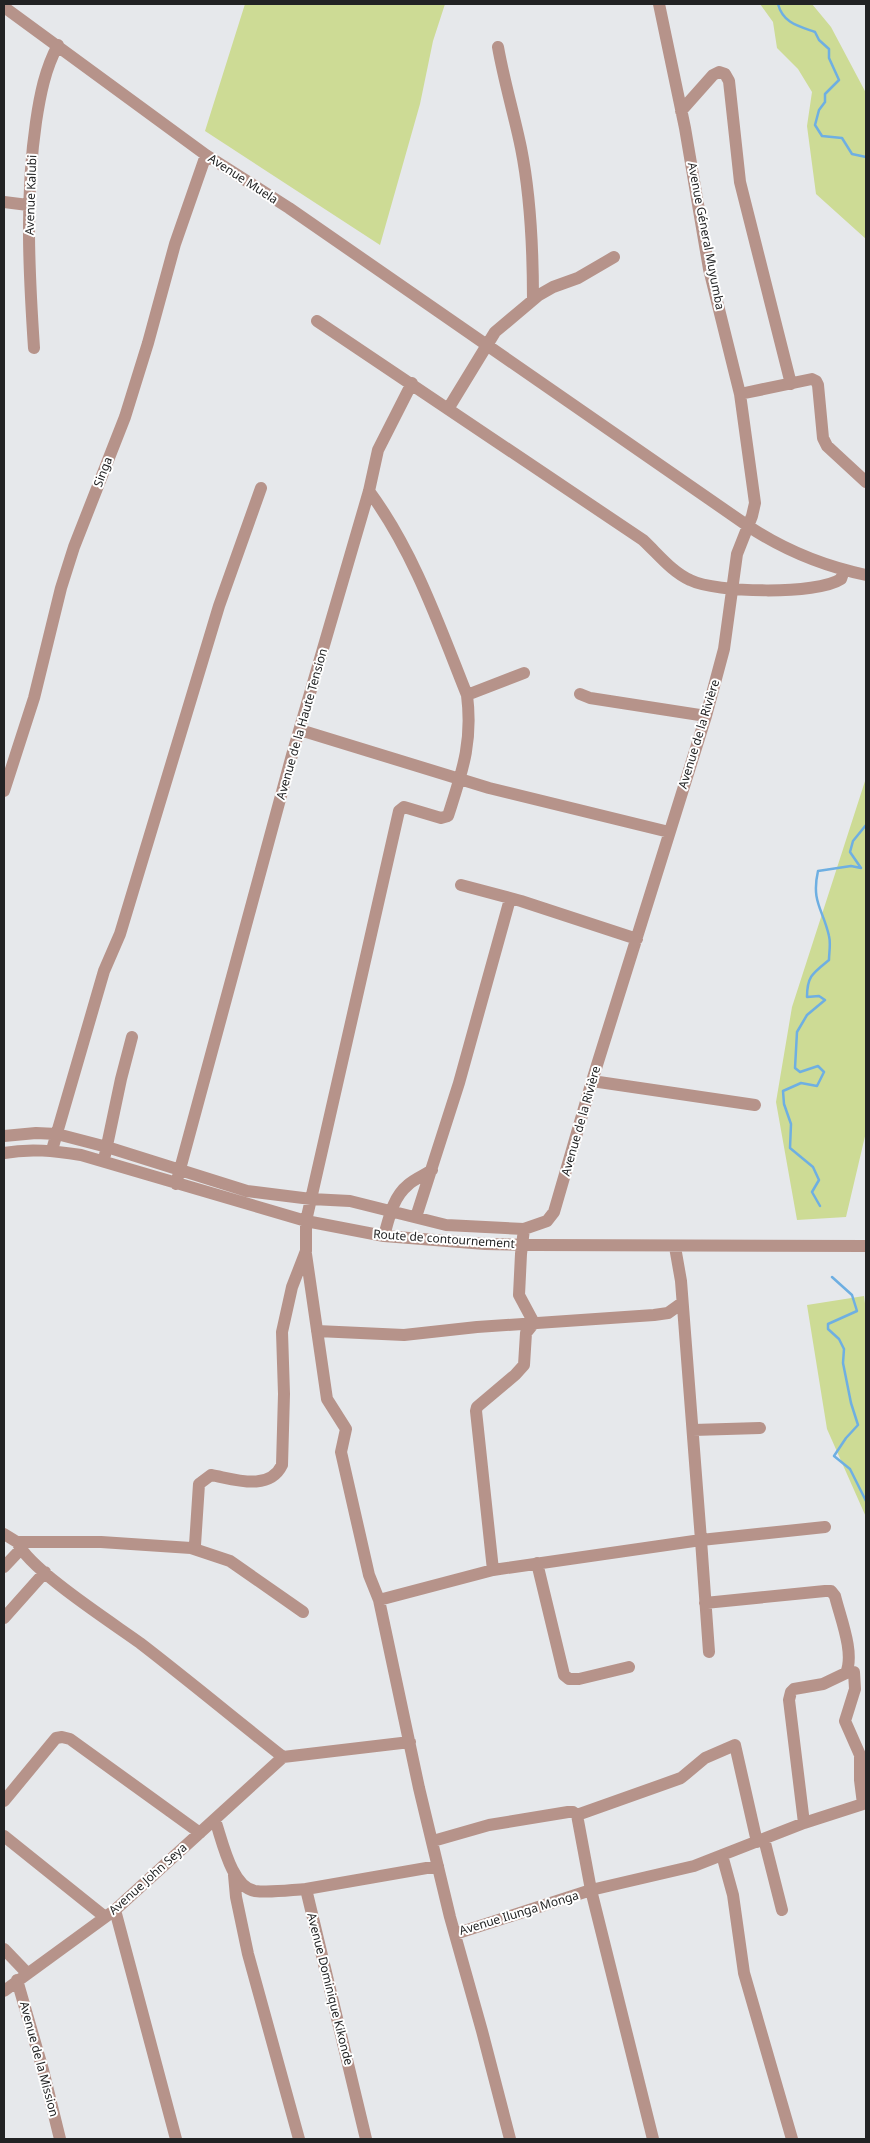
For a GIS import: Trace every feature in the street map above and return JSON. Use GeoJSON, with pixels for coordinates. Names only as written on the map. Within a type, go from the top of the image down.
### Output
{"type":"FeatureCollection","features":[{"type":"Feature","properties":{"kind":"street","name":"Avenue Géneral Muyumba"},"geometry":{"type":"LineString","coordinates":[[659,4],[682,111],[709,269],[740,394],[755,503],[748,526]]}},
{"type":"Feature","properties":{"kind":"street","name":"Avenue Muela"},"geometry":{"type":"LineString","coordinates":[[4,7],[206,155],[289,208],[748,526]]}},
{"type":"Feature","properties":{"kind":"street","name":"Avenue Kalubi"},"geometry":{"type":"LineString","coordinates":[[34,348],[28,205],[32,153],[46,70],[58,45]]}},
{"type":"Feature","properties":{"kind":"street"},"geometry":{"type":"LineString","coordinates":[[498,47],[521,148],[530,204],[533,251],[533,300]]}},
{"type":"Feature","properties":{"kind":"street"},"geometry":{"type":"LineString","coordinates":[[682,111],[712,75],[720,72],[725,74],[729,81],[740,182],[791,384]]}},
{"type":"Feature","properties":{"kind":"street","name":"Singa"},"geometry":{"type":"LineString","coordinates":[[4,791],[34,698],[61,588],[74,547],[125,416],[148,343],[175,244],[206,155]]}},
{"type":"Feature","properties":{"kind":"street"},"geometry":{"type":"LineString","coordinates":[[4,202],[28,205]]}},
{"type":"Feature","properties":{"kind":"street"},"geometry":{"type":"LineString","coordinates":[[448,408],[498,329],[533,300],[553,287],[578,278],[614,257]]}},
{"type":"Feature","properties":{"kind":"street"},"geometry":{"type":"LineString","coordinates":[[317,321],[412,383],[643,540],[679,575],[692,582],[733,588],[772,590],[813,588],[834,584],[841,579],[844,570]]}},
{"type":"Feature","properties":{"kind":"street"},"geometry":{"type":"LineString","coordinates":[[740,394],[812,379],[816,381],[823,438],[827,446],[866,482]]}},
{"type":"Feature","properties":{"kind":"street","name":"Avenue de la Haute Tension"},"geometry":{"type":"LineString","coordinates":[[176,1184],[378,450],[412,383]]}},
{"type":"Feature","properties":{"kind":"street"},"geometry":{"type":"LineString","coordinates":[[52,1150],[104,971],[120,934],[219,606],[261,488]]}},
{"type":"Feature","properties":{"kind":"street"},"geometry":{"type":"LineString","coordinates":[[191,1548],[195,1545],[199,1484],[211,1475],[253,1483],[272,1478],[278,1473],[282,1465],[284,1394],[282,1332],[292,1287],[306,1251],[306,1221],[399,811],[404,807],[445,818],[448,816],[468,750],[469,711],[467,695],[424,587],[389,520],[368,491]]}},
{"type":"Feature","properties":{"kind":"street"},"geometry":{"type":"LineString","coordinates":[[748,526],[772,542],[794,552],[844,570],[866,575]]}},
{"type":"Feature","properties":{"kind":"street","name":"Avenue de la Rivière"},"geometry":{"type":"LineString","coordinates":[[524,1229],[547,1221],[554,1212],[668,832],[706,716],[724,649],[737,554],[748,526]]}},
{"type":"Feature","properties":{"kind":"street"},"geometry":{"type":"LineString","coordinates":[[467,695],[524,673]]}},
{"type":"Feature","properties":{"kind":"street"},"geometry":{"type":"LineString","coordinates":[[580,694],[590,698],[706,716]]}},
{"type":"Feature","properties":{"kind":"street"},"geometry":{"type":"LineString","coordinates":[[300,730],[459,780],[668,832]]}},
{"type":"Feature","properties":{"kind":"street"},"geometry":{"type":"LineString","coordinates":[[461,885],[510,898],[637,939]]}},
{"type":"Feature","properties":{"kind":"street"},"geometry":{"type":"LineString","coordinates":[[416,1217],[459,1083],[510,898]]}},
{"type":"Feature","properties":{"kind":"street"},"geometry":{"type":"LineString","coordinates":[[104,1162],[121,1079],[132,1037]]}},
{"type":"Feature","properties":{"kind":"street"},"geometry":{"type":"LineString","coordinates":[[592,1081],[755,1105]]}},
{"type":"Feature","properties":{"kind":"street"},"geometry":{"type":"LineString","coordinates":[[4,1136],[36,1133],[57,1134],[107,1146],[247,1191],[350,1202],[392,1210],[446,1225],[524,1229],[519,1295],[534,1323]]}},
{"type":"Feature","properties":{"kind":"street","name":"Route de contournement"},"geometry":{"type":"LineString","coordinates":[[4,1153],[16,1150],[52,1150],[81,1155],[306,1221],[384,1236],[522,1245],[675,1247],[866,1246]]}},
{"type":"Feature","properties":{"kind":"street"},"geometry":{"type":"LineString","coordinates":[[384,1236],[396,1200],[408,1184],[432,1170]]}},
{"type":"Feature","properties":{"kind":"street"},"geometry":{"type":"LineString","coordinates":[[675,1247],[693,1430],[709,1652]]}},
{"type":"Feature","properties":{"kind":"street","name":"Avenue Ilunga Monga"},"geometry":{"type":"LineString","coordinates":[[306,1251],[327,1399],[346,1429],[341,1452],[370,1575],[379,1600],[419,1788],[454,1934],[591,1890],[654,2139]]}},
{"type":"Feature","properties":{"kind":"street"},"geometry":{"type":"LineString","coordinates":[[317,1330],[404,1335],[534,1323],[668,1314],[682,1303]]}},
{"type":"Feature","properties":{"kind":"street"},"geometry":{"type":"LineString","coordinates":[[492,1570],[476,1411],[477,1407],[516,1375],[524,1365],[526,1333],[534,1323]]}},
{"type":"Feature","properties":{"kind":"street"},"geometry":{"type":"LineString","coordinates":[[693,1430],[760,1428]]}},
{"type":"Feature","properties":{"kind":"street"},"geometry":{"type":"LineString","coordinates":[[379,1600],[492,1570],[701,1540],[825,1527]]}},
{"type":"Feature","properties":{"kind":"street"},"geometry":{"type":"LineString","coordinates":[[4,1534],[45,1572],[283,1757],[410,1742]]}},
{"type":"Feature","properties":{"kind":"street"},"geometry":{"type":"LineString","coordinates":[[19,1546],[101,1542],[191,1548],[230,1561],[303,1612]]}},
{"type":"Feature","properties":{"kind":"street"},"geometry":{"type":"LineString","coordinates":[[4,1567],[19,1546]]}},
{"type":"Feature","properties":{"kind":"street"},"geometry":{"type":"LineString","coordinates":[[537,1564],[564,1675],[569,1679],[579,1679],[629,1667]]}},
{"type":"Feature","properties":{"kind":"street"},"geometry":{"type":"LineString","coordinates":[[4,1618],[45,1572]]}},
{"type":"Feature","properties":{"kind":"street"},"geometry":{"type":"LineString","coordinates":[[706,1603],[825,1591],[832,1591],[835,1596],[849,1652],[850,1665],[846,1673],[824,1684],[794,1689],[790,1692],[789,1700],[804,1823]]}},
{"type":"Feature","properties":{"kind":"street"},"geometry":{"type":"LineString","coordinates":[[433,1841],[489,1826],[572,1812],[577,1815],[591,1890],[694,1866],[804,1823],[863,1804],[860,1756],[845,1721],[854,1689],[854,1672]]}},
{"type":"Feature","properties":{"kind":"street"},"geometry":{"type":"LineString","coordinates":[[4,1801],[56,1738],[62,1737],[70,1739],[200,1833]]}},
{"type":"Feature","properties":{"kind":"street"},"geometry":{"type":"LineString","coordinates":[[577,1815],[681,1778],[705,1758],[735,1745],[760,1840],[782,1910]]}},
{"type":"Feature","properties":{"kind":"street","name":"Avenue John Seya"},"geometry":{"type":"LineString","coordinates":[[4,1991],[22,1976],[110,1914],[216,1820],[283,1757]]}},
{"type":"Feature","properties":{"kind":"street"},"geometry":{"type":"LineString","coordinates":[[216,1820],[234,1875],[236,1897],[248,1954],[299,2139]]}},
{"type":"Feature","properties":{"kind":"street"},"geometry":{"type":"LineString","coordinates":[[4,1836],[110,1914],[176,2139]]}},
{"type":"Feature","properties":{"kind":"street"},"geometry":{"type":"LineString","coordinates":[[722,1855],[733,1895],[744,1973],[792,2139]]}},
{"type":"Feature","properties":{"kind":"street"},"geometry":{"type":"LineString","coordinates":[[234,1875],[243,1885],[254,1891],[306,1889],[438,1866]]}},
{"type":"Feature","properties":{"kind":"street","name":"Avenue Dominique Kikonde"},"geometry":{"type":"LineString","coordinates":[[306,1889],[366,2139]]}},
{"type":"Feature","properties":{"kind":"street"},"geometry":{"type":"LineString","coordinates":[[454,1934],[510,2139]]}},
{"type":"Feature","properties":{"kind":"street"},"geometry":{"type":"LineString","coordinates":[[4,1949],[22,1976]]}},
{"type":"Feature","properties":{"kind":"street","name":"Avenue de la Mission"},"geometry":{"type":"LineString","coordinates":[[22,1976],[60,2139]]}},
{"type":"Feature","properties":{"kind":"green space"},"geometry":{"type":"Polygon","coordinates":[[[245,4],[445,4],[433,41],[420,104],[380,245],[205,131],[245,4]]]}},
{"type":"Feature","properties":{"kind":"green space"},"geometry":{"type":"Polygon","coordinates":[[[760,4],[812,4],[831,27],[866,93],[866,239],[816,194],[807,126],[812,92],[798,69],[777,48],[773,22],[760,4]]]}},
{"type":"Feature","properties":{"kind":"green space"},"geometry":{"type":"Polygon","coordinates":[[[866,778],[866,1132],[846,1217],[797,1220],[776,1102],[792,1007],[866,778]]]}},
{"type":"Feature","properties":{"kind":"green space"},"geometry":{"type":"Polygon","coordinates":[[[864,1296],[866,1311],[866,1517],[827,1429],[807,1305],[864,1296]]]}},
{"type":"Feature","properties":{"kind":"waterway"},"geometry":{"type":"LineString","coordinates":[[778,4],[787,20],[797,26],[815,32],[819,40],[829,49],[829,58],[839,80],[825,94],[825,102],[819,110],[815,125],[822,136],[842,138],[852,154],[866,157]]}},
{"type":"Feature","properties":{"kind":"waterway"},"geometry":{"type":"LineString","coordinates":[[820,1206],[812,1192],[819,1180],[813,1167],[790,1148],[791,1124],[784,1104],[783,1091],[801,1083],[817,1086],[824,1072],[818,1066],[800,1072],[795,1068],[797,1032],[807,1015],[825,1000],[819,996],[807,997],[808,984],[812,975],[829,960],[829,936],[817,898],[816,882],[818,871],[851,866],[861,868],[850,852],[853,841],[866,825]]}},
{"type":"Feature","properties":{"kind":"waterway"},"geometry":{"type":"LineString","coordinates":[[832,1277],[852,1295],[857,1311],[828,1324],[828,1329],[839,1339],[844,1349],[843,1363],[851,1403],[858,1425],[846,1438],[834,1456],[850,1469],[866,1501]]}}]}
